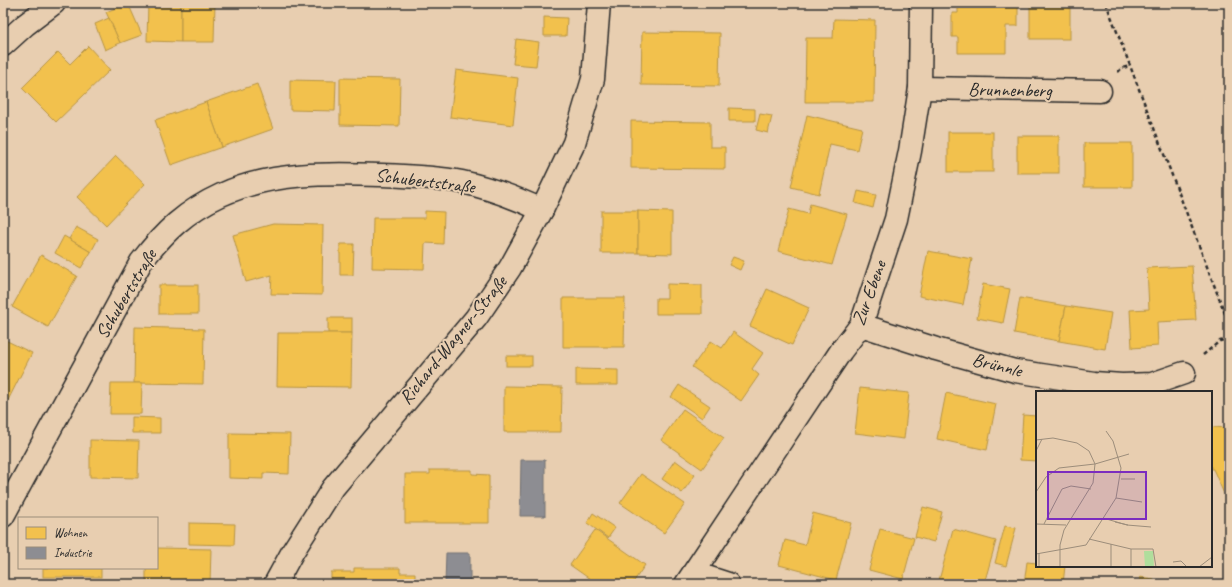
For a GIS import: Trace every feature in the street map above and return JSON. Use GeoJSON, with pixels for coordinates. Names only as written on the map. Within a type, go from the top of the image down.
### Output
{"type":"FeatureCollection","features":[{"type":"Feature","properties":{"kind":"street"},"geometry":{"type":"LineString","coordinates":[[3,45],[25,25],[54,3]]}},
{"type":"Feature","properties":{"kind":"street","name":"Richard-Wagner-Straße"},"geometry":{"type":"LineString","coordinates":[[275,584],[293,550],[333,488],[476,318],[494,292],[542,210],[574,143],[593,79],[599,3]]}},
{"type":"Feature","properties":{"kind":"street","name":"Zur Ebene"},"geometry":{"type":"LineString","coordinates":[[690,579],[841,351],[861,325],[896,219],[910,151],[920,88],[921,3]]}},
{"type":"Feature","properties":{"kind":"street","name":"Brunnenberg"},"geometry":{"type":"LineString","coordinates":[[920,88],[1100,91]]}},
{"type":"Feature","properties":{"kind":"street","name":"Schubertstraße"},"geometry":{"type":"LineString","coordinates":[[3,516],[141,262],[161,236],[184,217],[221,195],[261,182],[300,174],[414,176],[461,182],[505,193],[542,210]]}},
{"type":"Feature","properties":{"kind":"street","name":"Brünnle"},"geometry":{"type":"LineString","coordinates":[[861,325],[936,349],[1015,371],[1094,384],[1152,384],[1184,373]]}},
{"type":"Feature","properties":{"kind":"street"},"geometry":{"type":"LineString","coordinates":[[690,579],[728,584]]}},
{"type":"Feature","properties":{"kind":"path"},"geometry":{"type":"LineString","coordinates":[[1106,3],[1229,324]]}},
{"type":"Feature","properties":{"kind":"path"},"geometry":{"type":"LineString","coordinates":[[1184,373],[1220,341],[1229,339]]}},
{"type":"Feature","properties":{"kind":"building: Wohnen"},"geometry":{"type":"Polygon","coordinates":[[[128,3],[142,35],[120,43],[106,12],[128,3]]]}},
{"type":"Feature","properties":{"kind":"building: Wohnen"},"geometry":{"type":"Polygon","coordinates":[[[148,3],[181,3],[181,42],[147,41],[148,3]]]}},
{"type":"Feature","properties":{"kind":"building: Wohnen"},"geometry":{"type":"Polygon","coordinates":[[[181,3],[215,3],[214,42],[181,42],[181,3]]]}},
{"type":"Feature","properties":{"kind":"building: Wohnen"},"geometry":{"type":"Polygon","coordinates":[[[958,3],[1018,3],[1018,26],[1006,26],[1006,53],[958,53],[958,37],[952,37],[952,13],[958,13],[958,3]]]}},
{"type":"Feature","properties":{"kind":"building: Wohnen"},"geometry":{"type":"Polygon","coordinates":[[[1030,3],[1070,3],[1070,39],[1030,39],[1030,3]]]}},
{"type":"Feature","properties":{"kind":"building: Wohnen"},"geometry":{"type":"Polygon","coordinates":[[[544,17],[567,18],[566,36],[544,36],[544,17]]]}},
{"type":"Feature","properties":{"kind":"building: Wohnen"},"geometry":{"type":"Polygon","coordinates":[[[109,18],[120,43],[105,50],[95,24],[109,18]]]}},
{"type":"Feature","properties":{"kind":"building: Wohnen"},"geometry":{"type":"Polygon","coordinates":[[[834,19],[875,20],[874,102],[805,102],[806,38],[833,38],[834,19]]]}},
{"type":"Feature","properties":{"kind":"building: Wohnen"},"geometry":{"type":"Polygon","coordinates":[[[642,32],[720,33],[719,86],[641,85],[642,32]]]}},
{"type":"Feature","properties":{"kind":"building: Wohnen"},"geometry":{"type":"Polygon","coordinates":[[[516,39],[539,42],[536,66],[513,64],[516,39]]]}},
{"type":"Feature","properties":{"kind":"building: Wohnen"},"geometry":{"type":"Polygon","coordinates":[[[88,46],[110,70],[56,122],[22,88],[58,52],[70,64],[88,46]]]}},
{"type":"Feature","properties":{"kind":"building: Wohnen"},"geometry":{"type":"Polygon","coordinates":[[[456,70],[518,78],[513,125],[450,117],[456,70]]]}},
{"type":"Feature","properties":{"kind":"building: Wohnen"},"geometry":{"type":"Polygon","coordinates":[[[340,78],[400,79],[399,126],[340,125],[340,78]]]}},
{"type":"Feature","properties":{"kind":"building: Wohnen"},"geometry":{"type":"Polygon","coordinates":[[[290,80],[336,81],[335,111],[290,110],[290,80]]]}},
{"type":"Feature","properties":{"kind":"building: Wohnen"},"geometry":{"type":"Polygon","coordinates":[[[257,84],[273,129],[222,147],[206,102],[257,84]]]}},
{"type":"Feature","properties":{"kind":"building: Wohnen"},"geometry":{"type":"Polygon","coordinates":[[[206,102],[222,147],[171,165],[155,120],[206,102]]]}},
{"type":"Feature","properties":{"kind":"building: Wohnen"},"geometry":{"type":"Polygon","coordinates":[[[729,108],[755,109],[755,121],[729,121],[729,108]]]}},
{"type":"Feature","properties":{"kind":"building: Wohnen"},"geometry":{"type":"Polygon","coordinates":[[[760,114],[772,116],[768,133],[756,130],[760,114]]]}},
{"type":"Feature","properties":{"kind":"building: Wohnen"},"geometry":{"type":"Polygon","coordinates":[[[807,115],[862,128],[857,150],[830,144],[819,194],[791,187],[807,115]]]}},
{"type":"Feature","properties":{"kind":"building: Wohnen"},"geometry":{"type":"Polygon","coordinates":[[[631,121],[710,122],[710,147],[725,147],[725,169],[631,168],[631,121]]]}},
{"type":"Feature","properties":{"kind":"building: Wohnen"},"geometry":{"type":"Polygon","coordinates":[[[948,132],[993,132],[993,172],[948,172],[948,132]]]}},
{"type":"Feature","properties":{"kind":"building: Wohnen"},"geometry":{"type":"Polygon","coordinates":[[[1017,136],[1059,136],[1059,173],[1017,173],[1017,136]]]}},
{"type":"Feature","properties":{"kind":"building: Wohnen"},"geometry":{"type":"Polygon","coordinates":[[[3,143],[7,146],[3,153],[3,143]]]}},
{"type":"Feature","properties":{"kind":"building: Wohnen"},"geometry":{"type":"Polygon","coordinates":[[[1084,143],[1132,143],[1132,187],[1084,187],[1084,143]]]}},
{"type":"Feature","properties":{"kind":"building: Wohnen"},"geometry":{"type":"Polygon","coordinates":[[[116,156],[145,184],[106,225],[77,197],[116,156]]]}},
{"type":"Feature","properties":{"kind":"building: Wohnen"},"geometry":{"type":"Polygon","coordinates":[[[858,191],[876,195],[873,208],[855,203],[858,191]]]}},
{"type":"Feature","properties":{"kind":"building: Wohnen"},"geometry":{"type":"Polygon","coordinates":[[[810,204],[847,214],[832,265],[778,251],[789,209],[808,214],[810,204]]]}},
{"type":"Feature","properties":{"kind":"building: Wohnen"},"geometry":{"type":"Polygon","coordinates":[[[425,211],[444,212],[443,244],[425,243],[424,269],[372,268],[373,218],[425,218],[425,211]]]}},
{"type":"Feature","properties":{"kind":"building: Wohnen"},"geometry":{"type":"Polygon","coordinates":[[[601,211],[638,211],[638,253],[601,253],[601,211]]]}},
{"type":"Feature","properties":{"kind":"building: Wohnen"},"geometry":{"type":"Polygon","coordinates":[[[638,211],[672,212],[672,254],[638,253],[638,211]]]}},
{"type":"Feature","properties":{"kind":"building: Wohnen"},"geometry":{"type":"Polygon","coordinates":[[[273,224],[323,225],[322,295],[271,294],[272,275],[246,282],[233,235],[273,224]]]}},
{"type":"Feature","properties":{"kind":"building: Wohnen"},"geometry":{"type":"Polygon","coordinates":[[[76,227],[98,239],[91,252],[69,239],[76,227]]]}},
{"type":"Feature","properties":{"kind":"building: Wohnen"},"geometry":{"type":"Polygon","coordinates":[[[64,236],[91,252],[81,268],[55,253],[64,236]]]}},
{"type":"Feature","properties":{"kind":"building: Wohnen"},"geometry":{"type":"Polygon","coordinates":[[[340,244],[354,244],[353,275],[340,275],[340,244]]]}},
{"type":"Feature","properties":{"kind":"building: Wohnen"},"geometry":{"type":"Polygon","coordinates":[[[928,251],[972,259],[963,305],[919,296],[928,251]]]}},
{"type":"Feature","properties":{"kind":"building: Wohnen"},"geometry":{"type":"Polygon","coordinates":[[[41,255],[77,276],[48,327],[12,307],[41,255]]]}},
{"type":"Feature","properties":{"kind":"building: Wohnen"},"geometry":{"type":"Polygon","coordinates":[[[733,257],[744,261],[740,270],[729,265],[733,257]]]}},
{"type":"Feature","properties":{"kind":"building: Wohnen"},"geometry":{"type":"Polygon","coordinates":[[[1192,266],[1196,320],[1157,322],[1158,346],[1132,348],[1130,310],[1149,309],[1147,268],[1192,266]]]}},
{"type":"Feature","properties":{"kind":"building: Wohnen"},"geometry":{"type":"Polygon","coordinates":[[[667,284],[702,285],[702,314],[656,314],[656,298],[667,298],[667,284]]]}},
{"type":"Feature","properties":{"kind":"building: Wohnen"},"geometry":{"type":"Polygon","coordinates":[[[983,284],[1010,289],[1003,323],[977,318],[983,284]]]}},
{"type":"Feature","properties":{"kind":"building: Wohnen"},"geometry":{"type":"Polygon","coordinates":[[[159,285],[198,285],[198,314],[159,314],[159,285]]]}},
{"type":"Feature","properties":{"kind":"building: Wohnen"},"geometry":{"type":"Polygon","coordinates":[[[767,289],[809,308],[792,345],[750,326],[767,289]]]}},
{"type":"Feature","properties":{"kind":"building: Wohnen"},"geometry":{"type":"Polygon","coordinates":[[[563,298],[625,298],[624,347],[563,347],[563,298]]]}},
{"type":"Feature","properties":{"kind":"building: Wohnen"},"geometry":{"type":"Polygon","coordinates":[[[1020,298],[1066,306],[1059,341],[1014,333],[1020,298]]]}},
{"type":"Feature","properties":{"kind":"building: Wohnen"},"geometry":{"type":"Polygon","coordinates":[[[1066,306],[1111,313],[1105,349],[1059,341],[1066,306]]]}},
{"type":"Feature","properties":{"kind":"building: Wohnen"},"geometry":{"type":"Polygon","coordinates":[[[328,318],[352,318],[352,333],[328,333],[328,318]]]}},
{"type":"Feature","properties":{"kind":"building: Wohnen"},"geometry":{"type":"Polygon","coordinates":[[[135,327],[204,329],[203,384],[134,383],[135,327]]]}},
{"type":"Feature","properties":{"kind":"building: Wohnen"},"geometry":{"type":"Polygon","coordinates":[[[733,332],[763,353],[752,369],[759,375],[741,401],[692,367],[711,341],[722,348],[733,332]]]}},
{"type":"Feature","properties":{"kind":"building: Wohnen"},"geometry":{"type":"Polygon","coordinates":[[[278,333],[352,333],[351,387],[277,386],[278,333]]]}},
{"type":"Feature","properties":{"kind":"building: Wohnen"},"geometry":{"type":"Polygon","coordinates":[[[3,339],[32,353],[3,410],[3,339]]]}},
{"type":"Feature","properties":{"kind":"building: Wohnen"},"geometry":{"type":"Polygon","coordinates":[[[506,356],[532,356],[532,366],[506,366],[506,356]]]}},
{"type":"Feature","properties":{"kind":"building: Wohnen"},"geometry":{"type":"Polygon","coordinates":[[[576,369],[618,370],[618,385],[576,385],[576,369]]]}},
{"type":"Feature","properties":{"kind":"building: Wohnen"},"geometry":{"type":"Polygon","coordinates":[[[111,383],[142,383],[141,414],[110,414],[111,383]]]}},
{"type":"Feature","properties":{"kind":"building: Wohnen"},"geometry":{"type":"Polygon","coordinates":[[[679,385],[710,406],[702,418],[671,397],[679,385]]]}},
{"type":"Feature","properties":{"kind":"building: Wohnen"},"geometry":{"type":"Polygon","coordinates":[[[504,386],[562,387],[561,432],[504,432],[504,386]]]}},
{"type":"Feature","properties":{"kind":"building: Wohnen"},"geometry":{"type":"Polygon","coordinates":[[[860,388],[909,393],[904,439],[855,433],[860,388]]]}},
{"type":"Feature","properties":{"kind":"building: Wohnen"},"geometry":{"type":"Polygon","coordinates":[[[946,393],[996,404],[987,450],[937,439],[946,393]]]}},
{"type":"Feature","properties":{"kind":"building: Wohnen"},"geometry":{"type":"Polygon","coordinates":[[[683,409],[724,438],[702,469],[661,440],[683,409]]]}},
{"type":"Feature","properties":{"kind":"building: Wohnen"},"geometry":{"type":"Polygon","coordinates":[[[1023,415],[1036,416],[1036,461],[1020,460],[1023,415]]]}},
{"type":"Feature","properties":{"kind":"building: Wohnen"},"geometry":{"type":"Polygon","coordinates":[[[132,417],[160,418],[160,433],[132,433],[132,417]]]}},
{"type":"Feature","properties":{"kind":"building: Wohnen"},"geometry":{"type":"Polygon","coordinates":[[[1212,427],[1229,428],[1229,505],[1213,469],[1212,427]]]}},
{"type":"Feature","properties":{"kind":"building: Wohnen"},"geometry":{"type":"Polygon","coordinates":[[[229,433],[290,434],[289,474],[263,473],[263,479],[229,478],[229,433]]]}},
{"type":"Feature","properties":{"kind":"building: Wohnen"},"geometry":{"type":"Polygon","coordinates":[[[90,440],[139,441],[138,478],[90,477],[90,440]]]}},
{"type":"Feature","properties":{"kind":"building: Wohnen"},"geometry":{"type":"Polygon","coordinates":[[[675,460],[695,475],[682,493],[662,479],[675,460]]]}},
{"type":"Feature","properties":{"kind":"building: Wohnen"},"geometry":{"type":"Polygon","coordinates":[[[430,470],[472,470],[472,474],[489,475],[489,523],[405,523],[405,474],[430,474],[430,470]]]}},
{"type":"Feature","properties":{"kind":"building: Wohnen"},"geometry":{"type":"Polygon","coordinates":[[[641,474],[685,504],[664,533],[620,503],[641,474]]]}},
{"type":"Feature","properties":{"kind":"building: Wohnen"},"geometry":{"type":"Polygon","coordinates":[[[923,507],[942,512],[934,542],[915,537],[923,507]]]}},
{"type":"Feature","properties":{"kind":"building: Wohnen"},"geometry":{"type":"Polygon","coordinates":[[[593,513],[615,528],[608,538],[587,523],[593,513]]]}},
{"type":"Feature","properties":{"kind":"building: Wohnen"},"geometry":{"type":"Polygon","coordinates":[[[813,513],[851,523],[836,580],[779,565],[785,540],[805,545],[813,513]]]}},
{"type":"Feature","properties":{"kind":"building: Wohnen"},"geometry":{"type":"Polygon","coordinates":[[[189,523],[235,524],[234,545],[189,544],[189,523]]]}},
{"type":"Feature","properties":{"kind":"building: Wohnen"},"geometry":{"type":"Polygon","coordinates":[[[1005,526],[1016,528],[1006,566],[995,563],[1005,526]]]}},
{"type":"Feature","properties":{"kind":"building: Wohnen"},"geometry":{"type":"Polygon","coordinates":[[[880,529],[914,538],[903,579],[869,570],[880,529]]]}},
{"type":"Feature","properties":{"kind":"building: Wohnen"},"geometry":{"type":"Polygon","coordinates":[[[953,529],[996,541],[984,584],[938,584],[953,529]]]}},
{"type":"Feature","properties":{"kind":"building: Wohnen"},"geometry":{"type":"Polygon","coordinates":[[[595,530],[645,565],[632,584],[597,584],[570,565],[595,530]]]}},
{"type":"Feature","properties":{"kind":"building: Wohnen"},"geometry":{"type":"Polygon","coordinates":[[[158,548],[211,549],[210,584],[146,584],[146,569],[158,569],[158,548]]]}},
{"type":"Feature","properties":{"kind":"building: Wohnen"},"geometry":{"type":"Polygon","coordinates":[[[1027,562],[1036,563],[1036,567],[1065,567],[1063,584],[1024,584],[1027,562]]]}},
{"type":"Feature","properties":{"kind":"building: Wohnen"},"geometry":{"type":"Polygon","coordinates":[[[354,568],[400,568],[400,573],[415,573],[415,584],[331,584],[331,572],[354,572],[354,568]]]}},
{"type":"Feature","properties":{"kind":"building: Wohnen"},"geometry":{"type":"Polygon","coordinates":[[[43,569],[101,569],[101,577],[43,577],[43,569]]]}},
{"type":"Feature","properties":{"kind":"building: Wohnen"},"geometry":{"type":"Polygon","coordinates":[[[1140,577],[1154,579],[1154,584],[1139,584],[1140,577]]]}},
{"type":"Feature","properties":{"kind":"building: Industrie"},"geometry":{"type":"Polygon","coordinates":[[[521,460],[545,460],[545,516],[520,516],[521,460]]]}},
{"type":"Feature","properties":{"kind":"building: Industrie"},"geometry":{"type":"Polygon","coordinates":[[[446,553],[470,553],[470,584],[445,584],[446,553]]]}}]}
